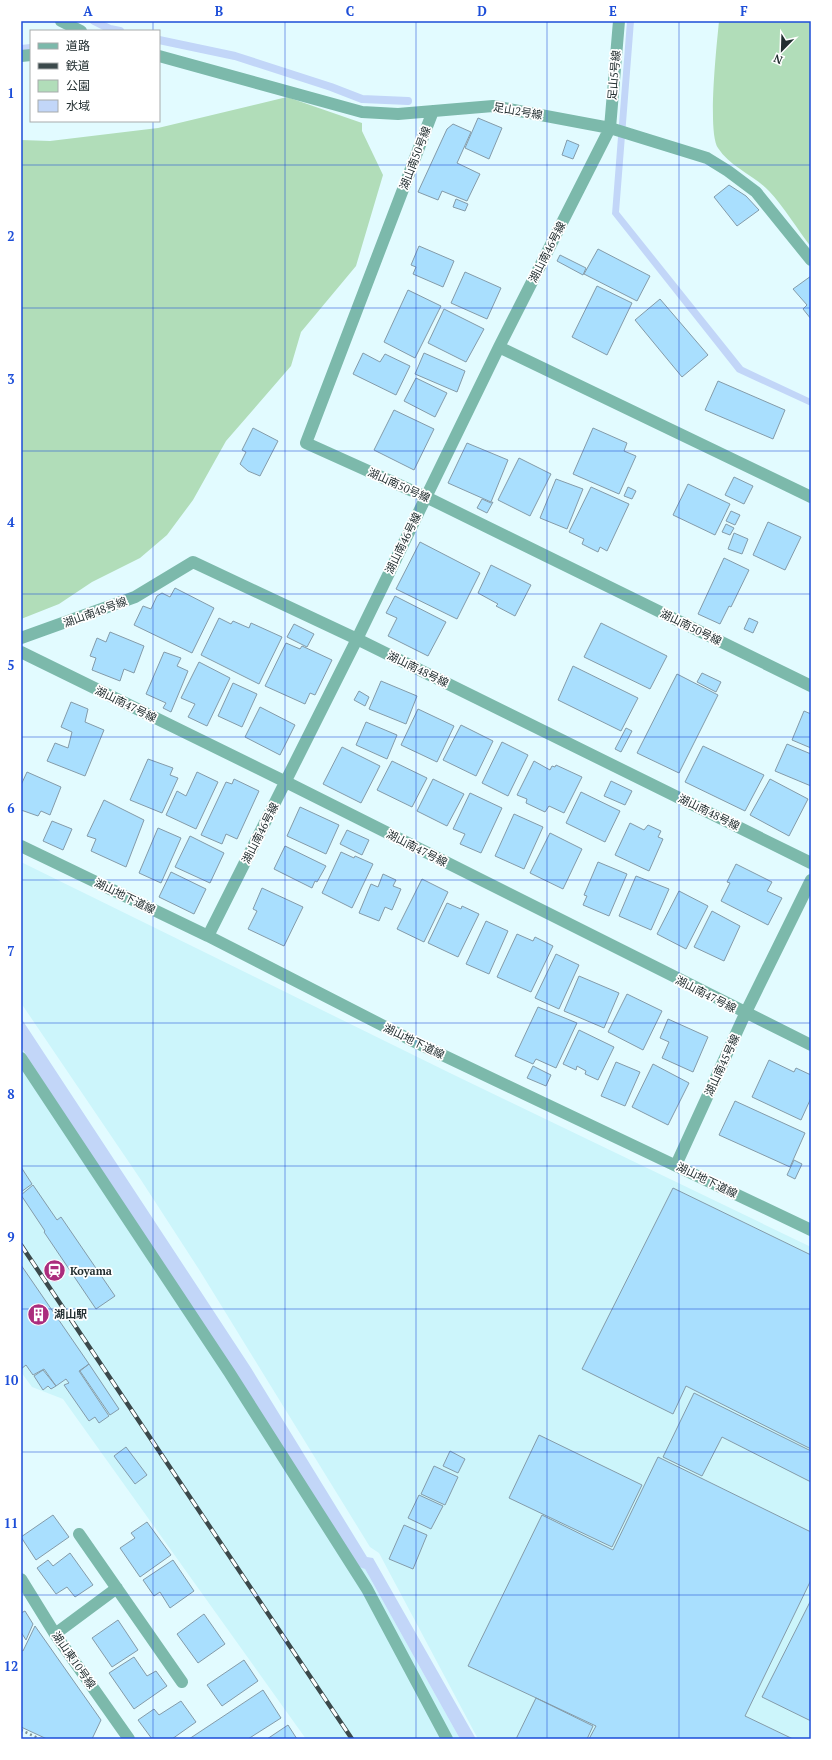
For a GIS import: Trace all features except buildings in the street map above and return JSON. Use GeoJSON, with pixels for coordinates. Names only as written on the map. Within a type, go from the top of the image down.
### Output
{"type":"FeatureCollection","features":[{"type":"Feature","properties":{"kind":"street"},"geometry":{"type":"LineString","coordinates":[[61,21],[79,30]]}},
{"type":"Feature","properties":{"kind":"street","name":"足山5号線"},"geometry":{"type":"LineString","coordinates":[[610,128],[619,21]]}},
{"type":"Feature","properties":{"kind":"street","name":"足山2号線"},"geometry":{"type":"LineString","coordinates":[[160,56],[362,112],[398,114],[493,106],[610,128],[707,158],[728,171],[756,192],[811,260]]}},
{"type":"Feature","properties":{"kind":"street","name":"湖山南50号線"},"geometry":{"type":"LineString","coordinates":[[433,111],[306,443],[426,497],[811,686]]}},
{"type":"Feature","properties":{"kind":"street","name":"湖山南46号線"},"geometry":{"type":"LineString","coordinates":[[208,936],[357,639],[499,347],[610,128]]}},
{"type":"Feature","properties":{"kind":"street"},"geometry":{"type":"LineString","coordinates":[[499,347],[811,497]]}},
{"type":"Feature","properties":{"kind":"street","name":"湖山南48号線"},"geometry":{"type":"LineString","coordinates":[[21,638],[135,597],[193,562],[357,639],[811,863]]}},
{"type":"Feature","properties":{"kind":"street","name":"湖山南47号線"},"geometry":{"type":"LineString","coordinates":[[21,652],[286,782],[745,1014],[811,1045]]}},
{"type":"Feature","properties":{"kind":"street","name":"湖山地下道線"},"geometry":{"type":"LineString","coordinates":[[21,846],[208,936],[411,1040],[811,1230]]}},
{"type":"Feature","properties":{"kind":"street","name":"湖山南45号線"},"geometry":{"type":"LineString","coordinates":[[676,1165],[745,1014],[811,880]]}},
{"type":"Feature","properties":{"kind":"street"},"geometry":{"type":"LineString","coordinates":[[21,1058],[229,1372],[367,1589],[446,1739]]}},
{"type":"Feature","properties":{"kind":"street"},"geometry":{"type":"LineString","coordinates":[[80,1534],[182,1682]]}},
{"type":"Feature","properties":{"kind":"street","name":"湖山東10号線"},"geometry":{"type":"LineString","coordinates":[[21,1579],[55,1634],[129,1739]]}},
{"type":"Feature","properties":{"kind":"street"},"geometry":{"type":"LineString","coordinates":[[55,1634],[117,1588]]}},
{"type":"Feature","properties":{"kind":"path"},"geometry":{"type":"LineString","coordinates":[[21,1730],[40,1739]]}},
{"type":"Feature","properties":{"kind":"shaded area"},"geometry":{"type":"Polygon","coordinates":[[[21,862],[452,1074],[811,1247],[811,1739],[478,1739],[379,1553],[370,1547],[200,1271],[141,1180],[21,1003],[21,862]]]}},
{"type":"Feature","properties":{"kind":"shaded area"},"geometry":{"type":"Polygon","coordinates":[[[21,1047],[365,1569],[460,1739],[306,1739],[63,1399],[32,1387],[21,1372],[21,1047]]]}},
{"type":"Feature","properties":{"kind":"green space"},"geometry":{"type":"Polygon","coordinates":[[[719,21],[811,21],[811,247],[769,191],[763,185],[735,166],[718,148],[713,124],[713,107],[719,21]]]}},
{"type":"Feature","properties":{"kind":"green space"},"geometry":{"type":"Polygon","coordinates":[[[287,97],[362,123],[362,131],[383,175],[356,266],[301,332],[291,366],[226,441],[193,500],[167,535],[140,558],[92,582],[59,604],[21,619],[21,140],[50,141],[158,128],[287,97]]]}},
{"type":"Feature","properties":{"kind":"water"},"geometry":{"type":"Polygon","coordinates":[[[627,21],[634,21],[619,212],[743,367],[811,399],[811,406],[737,372],[612,214],[627,21]]]}},
{"type":"Feature","properties":{"kind":"water"},"geometry":{"type":"Polygon","coordinates":[[[21,1018],[251,1368],[367,1557],[373,1558],[476,1739],[460,1739],[365,1569],[354,1565],[21,1047],[21,1018]]]}},
{"type":"Feature","properties":{"kind":"waterway"},"geometry":{"type":"LineString","coordinates":[[94,21],[115,30]]}},
{"type":"Feature","properties":{"kind":"waterway"},"geometry":{"type":"LineString","coordinates":[[160,40],[235,56],[331,87],[362,99],[408,101]]}},
{"type":"Feature","properties":{"kind":"waterway"},"geometry":{"type":"LineString","coordinates":[[21,49],[30,48]]}},
{"type":"Feature","properties":{"kind":"railway"},"geometry":{"type":"LineString","coordinates":[[21,1245],[352,1739]]}},
{"type":"Feature","properties":{"kind":"place","name":"Koyama"},"geometry":{"type":"Point","coordinates":[54,1271]}},
{"type":"Feature","properties":{"kind":"place","name":"湖山駅"},"geometry":{"type":"Point","coordinates":[38,1314]}}]}
